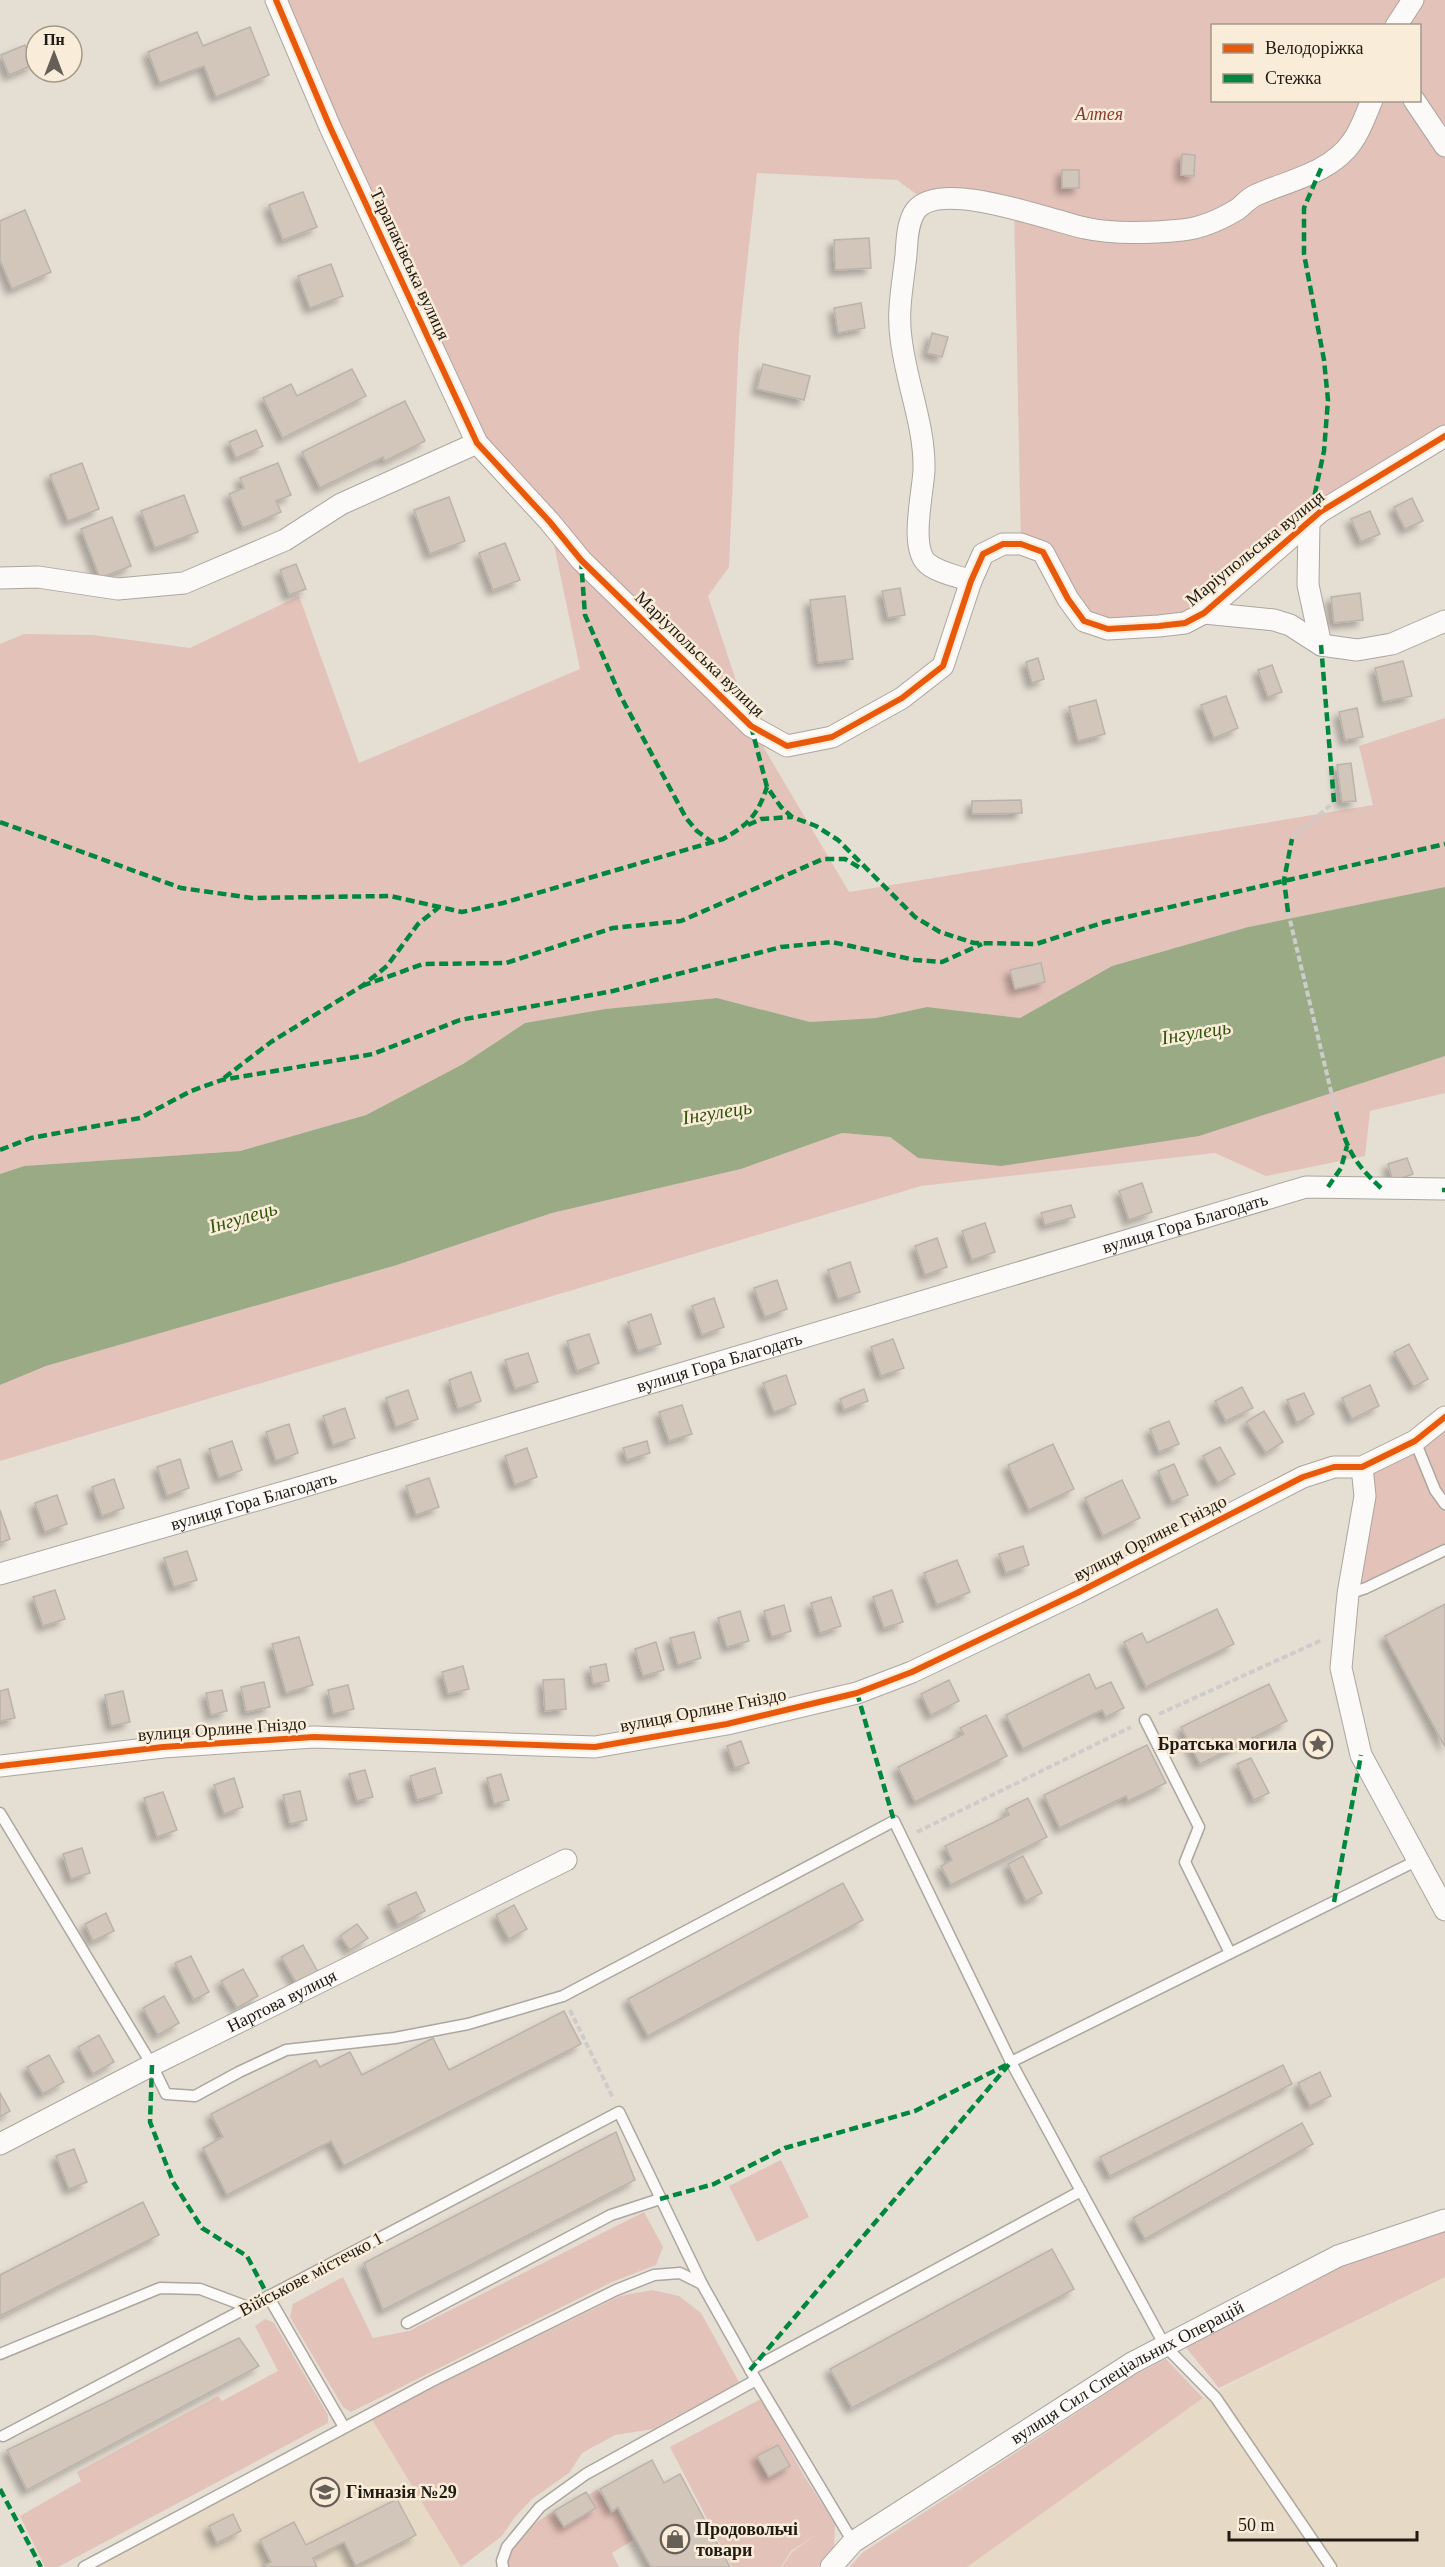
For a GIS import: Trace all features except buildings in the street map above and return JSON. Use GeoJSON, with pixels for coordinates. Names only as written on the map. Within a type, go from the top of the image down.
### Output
{"type":"FeatureCollection","features":[{"type":"Feature","properties":{"kind":"street","name":"Тарапаківська вулиця"},"geometry":{"type":"LineString","coordinates":[[276,0],[330,127],[477,443],[549,521]]}},
{"type":"Feature","properties":{"kind":"street"},"geometry":{"type":"LineString","coordinates":[[1397,24],[1413,0]]}},
{"type":"Feature","properties":{"kind":"street"},"geometry":{"type":"LineString","coordinates":[[971,581],[928,564],[921,554],[918,542],[923,492],[922,443],[899,322],[908,230],[915,211],[927,202],[948,199],[977,201],[1014,208],[1085,228],[1117,233],[1182,230],[1202,226],[1239,208],[1254,195],[1304,178],[1340,156],[1352,143],[1371,102]]}},
{"type":"Feature","properties":{"kind":"street"},"geometry":{"type":"LineString","coordinates":[[1415,102],[1445,146]]}},
{"type":"Feature","properties":{"kind":"street","name":"Маріупольська вулиця"},"geometry":{"type":"LineString","coordinates":[[549,521],[581,560],[751,726],[788,747],[832,736],[902,698],[943,666],[971,581],[983,554],[1002,544],[1021,544],[1042,552],[1068,599],[1084,621],[1108,629],[1185,623],[1204,613],[1309,521],[1348,494],[1445,436]]}},
{"type":"Feature","properties":{"kind":"street"},"geometry":{"type":"LineString","coordinates":[[0,578],[38,577],[118,589],[184,583],[285,540],[341,504],[477,443]]}},
{"type":"Feature","properties":{"kind":"street"},"geometry":{"type":"LineString","coordinates":[[1309,521],[1308,585],[1321,645]]}},
{"type":"Feature","properties":{"kind":"street"},"geometry":{"type":"LineString","coordinates":[[1204,613],[1274,620],[1290,625],[1321,645],[1357,650],[1392,644],[1445,621]]}},
{"type":"Feature","properties":{"kind":"street","name":"вулиця Гора Благодать"},"geometry":{"type":"LineString","coordinates":[[0,1574],[305,1486],[1306,1187],[1445,1189]]}},
{"type":"Feature","properties":{"kind":"street"},"geometry":{"type":"LineString","coordinates":[[1445,1417],[1415,1441],[1362,1467],[1365,1496],[1348,1594],[1341,1668],[1361,1755],[1445,1910]]}},
{"type":"Feature","properties":{"kind":"street","name":"вулиця Орлине Гніздо"},"geometry":{"type":"LineString","coordinates":[[0,1766],[163,1747],[314,1737],[595,1747],[727,1724],[856,1693],[912,1672],[1077,1593],[1303,1477],[1334,1467],[1362,1467]]}},
{"type":"Feature","properties":{"kind":"street","name":"Нартова вулиця"},"geometry":{"type":"LineString","coordinates":[[0,2144],[152,2065],[566,1860]]}},
{"type":"Feature","properties":{"kind":"street","name":"вулиця Сил Спеціальних Операцій"},"geometry":{"type":"LineString","coordinates":[[831,2567],[853,2542],[1132,2363],[1338,2256],[1445,2220]]}},
{"type":"Feature","properties":{"kind":"lane"},"geometry":{"type":"LineString","coordinates":[[1415,1441],[1435,1490],[1445,1504]]}},
{"type":"Feature","properties":{"kind":"lane"},"geometry":{"type":"LineString","coordinates":[[1348,1594],[1366,1588],[1445,1550]]}},
{"type":"Feature","properties":{"kind":"lane"},"geometry":{"type":"LineString","coordinates":[[1144,1720],[1199,1827],[1185,1862],[1230,1953]]}},
{"type":"Feature","properties":{"kind":"lane"},"geometry":{"type":"LineString","coordinates":[[0,1813],[152,2065],[166,2094],[195,2096],[286,2050],[395,2038],[468,2024],[563,1996],[894,1821],[1011,2062],[1165,2346],[1216,2398],[1331,2567]]}},
{"type":"Feature","properties":{"kind":"lane"},"geometry":{"type":"LineString","coordinates":[[1011,2062],[1418,1860]]}},
{"type":"Feature","properties":{"kind":"lane"},"geometry":{"type":"LineString","coordinates":[[620,2112],[702,2284],[750,2370],[853,2542]]}},
{"type":"Feature","properties":{"kind":"lane","name":"Військове містечко 1"},"geometry":{"type":"LineString","coordinates":[[3,2436],[620,2112]]}},
{"type":"Feature","properties":{"kind":"lane"},"geometry":{"type":"LineString","coordinates":[[750,2370],[1081,2191]]}},
{"type":"Feature","properties":{"kind":"lane"},"geometry":{"type":"LineString","coordinates":[[407,2323],[611,2215],[660,2199]]}},
{"type":"Feature","properties":{"kind":"lane"},"geometry":{"type":"LineString","coordinates":[[84,2567],[430,2382],[626,2286],[654,2275],[680,2273],[702,2284]]}},
{"type":"Feature","properties":{"kind":"lane"},"geometry":{"type":"LineString","coordinates":[[0,2354],[160,2288],[200,2289],[248,2307]]}},
{"type":"Feature","properties":{"kind":"lane"},"geometry":{"type":"LineString","coordinates":[[268,2296],[344,2427]]}},
{"type":"Feature","properties":{"kind":"lane"},"geometry":{"type":"LineString","coordinates":[[503,2567],[502,2560],[507,2547],[540,2507],[586,2474],[756,2380]]}},
{"type":"Feature","properties":{"kind":"path"},"geometry":{"type":"LineString","coordinates":[[1292,839],[1334,802]]}},
{"type":"Feature","properties":{"kind":"path"},"geometry":{"type":"LineString","coordinates":[[1288,912],[1336,1112]]}},
{"type":"Feature","properties":{"kind":"path"},"geometry":{"type":"LineString","coordinates":[[903,1839],[1144,1720],[1343,1631]]}},
{"type":"Feature","properties":{"kind":"path"},"geometry":{"type":"LineString","coordinates":[[563,1996],[620,2112]]}},
{"type":"Feature","properties":{"kind":"shaded area"},"geometry":{"type":"Polygon","coordinates":[[[1445,2277],[1445,2567],[967,2567],[1203,2398],[1445,2277]]]}},
{"type":"Feature","properties":{"kind":"shaded area","name":"Гімназія №29"},"geometry":{"type":"Polygon","coordinates":[[[371,2418],[461,2567],[96,2567],[371,2418]]]}},
{"type":"Feature","properties":{"kind":"green space","name":"Алтея"},"geometry":{"type":"Polygon","coordinates":[[[276,0],[1445,0],[1445,436],[1406,458],[1204,613],[1084,621],[1043,552],[1021,544],[1014,208],[927,202],[897,180],[757,173],[739,337],[729,567],[708,596],[751,726],[849,892],[1373,805],[1359,746],[1445,718],[1445,887],[1248,927],[1112,966],[1020,1018],[927,1007],[876,1018],[810,1022],[717,998],[605,1009],[525,1023],[463,1064],[366,1115],[240,1151],[24,1166],[0,1174],[0,644],[24,634],[93,635],[190,648],[299,596],[359,763],[580,669],[549,521],[477,443],[276,0]]]}},
{"type":"Feature","properties":{"kind":"green space"},"geometry":{"type":"Polygon","coordinates":[[[1445,1056],[1445,1093],[1370,1111],[1365,1156],[1266,1176],[1215,1153],[921,1186],[0,1461],[0,1385],[46,1366],[397,1265],[552,1213],[741,1169],[842,1133],[890,1137],[918,1158],[1445,1056]]]}},
{"type":"Feature","properties":{"kind":"green space"},"geometry":{"type":"Polygon","coordinates":[[[1445,1417],[1445,1550],[1348,1594],[1362,1467],[1445,1417]]]}},
{"type":"Feature","properties":{"kind":"green space"},"geometry":{"type":"Polygon","coordinates":[[[781,2160],[809,2217],[757,2242],[729,2186],[781,2160]]]}},
{"type":"Feature","properties":{"kind":"green space"},"geometry":{"type":"Polygon","coordinates":[[[644,2212],[663,2247],[656,2265],[612,2282],[351,2412],[343,2407],[290,2317],[293,2304],[343,2277],[373,2338],[409,2331],[644,2212]]]}},
{"type":"Feature","properties":{"kind":"green space"},"geometry":{"type":"Polygon","coordinates":[[[1445,2229],[1445,2277],[1219,2388],[1184,2345],[1342,2264],[1445,2229]]]}},
{"type":"Feature","properties":{"kind":"green space"},"geometry":{"type":"Polygon","coordinates":[[[652,2290],[679,2296],[701,2313],[739,2382],[653,2429],[615,2435],[582,2453],[569,2473],[532,2499],[514,2518],[502,2536],[461,2567],[371,2418],[620,2296],[652,2290]]]}},
{"type":"Feature","properties":{"kind":"green space"},"geometry":{"type":"Polygon","coordinates":[[[265,2319],[274,2323],[328,2415],[328,2423],[58,2567],[45,2567],[20,2516],[81,2481],[77,2472],[218,2396],[222,2401],[278,2371],[255,2326],[265,2319]]]}},
{"type":"Feature","properties":{"kind":"green space"},"geometry":{"type":"Polygon","coordinates":[[[1166,2359],[1203,2398],[967,2567],[850,2567],[862,2553],[1135,2375],[1166,2359]]]}},
{"type":"Feature","properties":{"kind":"green space"},"geometry":{"type":"Polygon","coordinates":[[[761,2399],[804,2476],[835,2524],[834,2551],[818,2567],[782,2567],[792,2552],[817,2534],[791,2551],[781,2567],[732,2567],[670,2447],[761,2399]]]}},
{"type":"Feature","properties":{"kind":"green space"},"geometry":{"type":"Polygon","coordinates":[[[598,2489],[611,2514],[617,2510],[633,2540],[612,2553],[619,2567],[508,2567],[511,2549],[522,2533],[554,2511],[564,2527],[595,2508],[588,2495],[598,2489]]]}},
{"type":"Feature","properties":{"kind":"water","name":"Інгулець"},"geometry":{"type":"Polygon","coordinates":[[[1445,887],[1445,1056],[1199,1136],[1001,1166],[918,1158],[890,1137],[842,1133],[741,1169],[552,1213],[397,1265],[46,1366],[0,1385],[0,1174],[24,1166],[240,1151],[366,1115],[463,1064],[525,1023],[605,1009],[717,998],[810,1022],[876,1018],[927,1007],[1020,1018],[1112,966],[1248,927],[1445,887]]]}},
{"type":"Feature","properties":{"kind":"marked path"},"geometry":{"type":"LineString","coordinates":[[1309,521],[1324,451],[1328,400],[1324,360],[1304,254],[1304,208],[1322,166]]}},
{"type":"Feature","properties":{"kind":"marked path"},"geometry":{"type":"LineString","coordinates":[[581,560],[585,615],[620,695],[686,818],[697,831],[712,842]]}},
{"type":"Feature","properties":{"kind":"marked path"},"geometry":{"type":"LineString","coordinates":[[1321,645],[1334,802]]}},
{"type":"Feature","properties":{"kind":"marked path"},"geometry":{"type":"LineString","coordinates":[[751,726],[767,787],[781,807],[792,817],[816,826],[838,840],[915,917],[940,932],[974,943],[1036,944],[1105,922],[1445,844]]}},
{"type":"Feature","properties":{"kind":"marked path"},"geometry":{"type":"LineString","coordinates":[[0,822],[181,888],[252,898],[390,896],[462,912],[503,903],[723,839],[746,824],[760,805],[767,787]]}},
{"type":"Feature","properties":{"kind":"marked path"},"geometry":{"type":"LineString","coordinates":[[748,825],[761,819],[792,817]]}},
{"type":"Feature","properties":{"kind":"marked path"},"geometry":{"type":"LineString","coordinates":[[1288,912],[1284,880],[1292,839]]}},
{"type":"Feature","properties":{"kind":"marked path"},"geometry":{"type":"LineString","coordinates":[[362,986],[423,964],[506,963],[613,928],[681,921],[823,859],[845,859],[862,869]]}},
{"type":"Feature","properties":{"kind":"marked path"},"geometry":{"type":"LineString","coordinates":[[224,1078],[271,1042],[362,986],[387,966],[418,924],[438,908]]}},
{"type":"Feature","properties":{"kind":"marked path"},"geometry":{"type":"LineString","coordinates":[[0,1150],[31,1138],[140,1118],[191,1091],[222,1080],[373,1054],[460,1020],[613,991],[781,947],[832,942],[915,960],[942,962],[982,944]]}},
{"type":"Feature","properties":{"kind":"marked path"},"geometry":{"type":"LineString","coordinates":[[1336,1112],[1352,1154],[1363,1170],[1381,1188]]}},
{"type":"Feature","properties":{"kind":"marked path"},"geometry":{"type":"LineString","coordinates":[[1328,1187],[1341,1168],[1347,1146]]}},
{"type":"Feature","properties":{"kind":"marked path"},"geometry":{"type":"LineString","coordinates":[[857,1693],[894,1821]]}},
{"type":"Feature","properties":{"kind":"marked path"},"geometry":{"type":"LineString","coordinates":[[1334,1902],[1361,1755]]}},
{"type":"Feature","properties":{"kind":"marked path"},"geometry":{"type":"LineString","coordinates":[[750,2370],[1011,2062]]}},
{"type":"Feature","properties":{"kind":"marked path"},"geometry":{"type":"LineString","coordinates":[[152,2065],[150,2122],[173,2182],[202,2228],[247,2256],[268,2296]]}},
{"type":"Feature","properties":{"kind":"marked path"},"geometry":{"type":"LineString","coordinates":[[660,2199],[714,2184],[785,2148],[915,2111],[1006,2065]]}},
{"type":"Feature","properties":{"kind":"marked path"},"geometry":{"type":"LineString","coordinates":[[0,2489],[41,2567]]}},
{"type":"Feature","properties":{"kind":"cycle path"},"geometry":{"type":"LineString","coordinates":[[276,0],[330,127],[477,443],[549,521],[581,560],[751,726],[787,746],[832,737],[902,698],[943,666],[971,581],[983,554],[1003,544],[1021,544],[1043,552],[1068,599],[1084,621],[1108,629],[1185,623],[1204,613],[1320,512],[1445,436]]}},
{"type":"Feature","properties":{"kind":"cycle path"},"geometry":{"type":"LineString","coordinates":[[0,1766],[163,1747],[314,1737],[595,1747],[727,1724],[857,1693],[912,1672],[1077,1593],[1303,1477],[1334,1467],[1362,1467],[1415,1441],[1445,1417]]}},
{"type":"Feature","properties":{"kind":"place","name":"Братська могила"},"geometry":{"type":"Point","coordinates":[1318,1744]}},
{"type":"Feature","properties":{"kind":"place","name":"Гімназія №29"},"geometry":{"type":"Point","coordinates":[325,2492]}},
{"type":"Feature","properties":{"kind":"place","name":"Продовольчі товари"},"geometry":{"type":"Point","coordinates":[675,2539]}}]}
